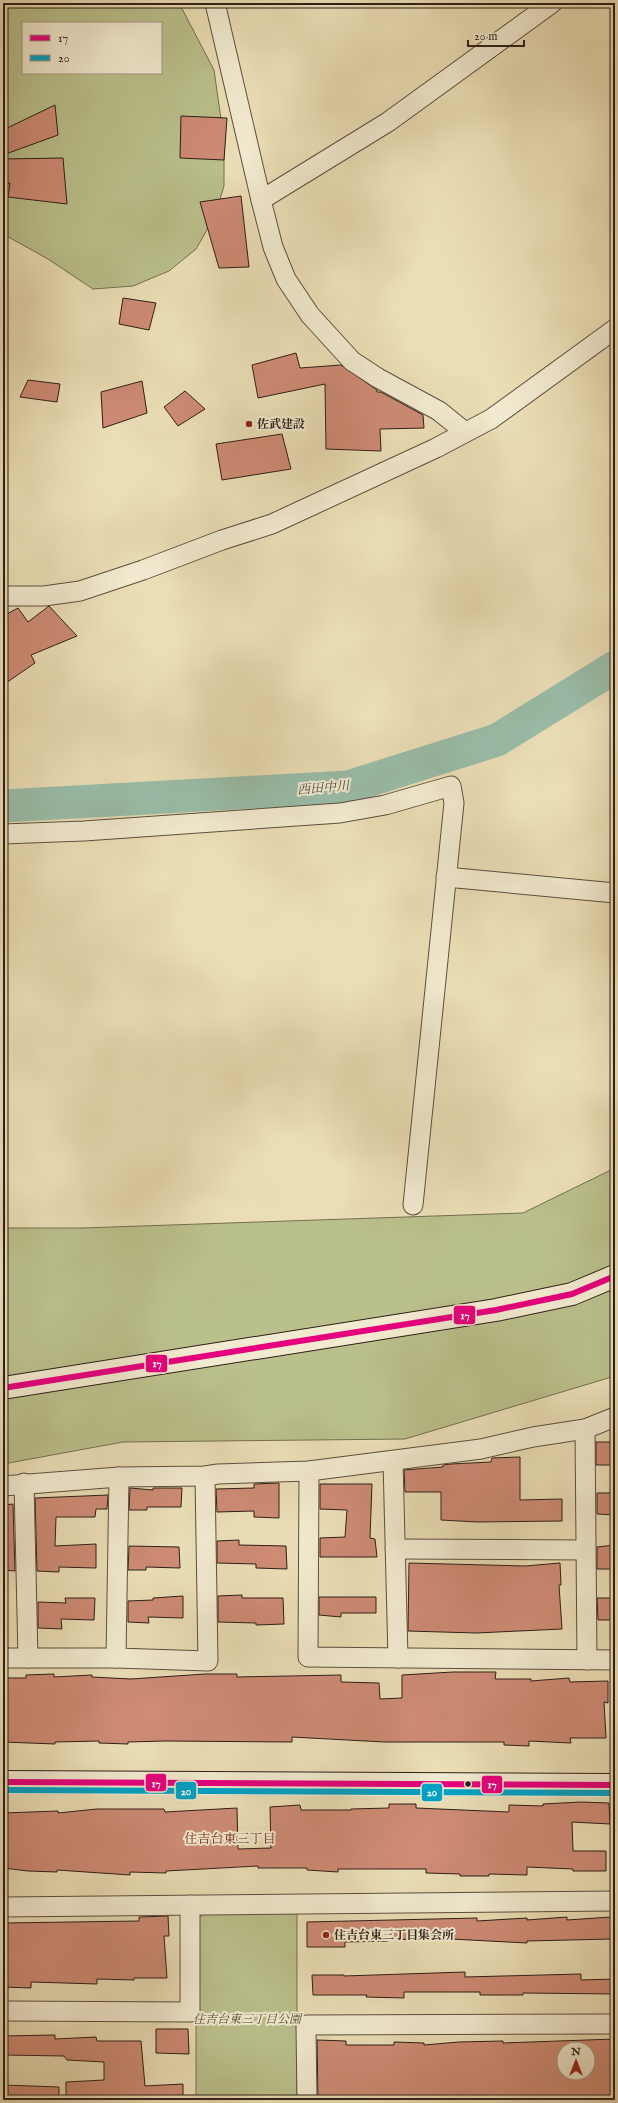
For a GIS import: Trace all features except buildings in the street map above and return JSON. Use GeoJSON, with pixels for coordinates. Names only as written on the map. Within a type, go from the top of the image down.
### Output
{"type":"FeatureCollection","features":[{"type":"Feature","properties":{"kind":"street"},"geometry":{"type":"LineString","coordinates":[[215,3],[273,247],[286,279],[310,315],[338,347],[364,370],[439,411],[465,432]]}},
{"type":"Feature","properties":{"kind":"street"},"geometry":{"type":"LineString","coordinates":[[261,200],[388,122],[552,3]]}},
{"type":"Feature","properties":{"kind":"street"},"geometry":{"type":"LineString","coordinates":[[3,596],[44,596],[80,591],[143,570],[222,540],[272,524],[436,448],[491,419],[615,329]]}},
{"type":"Feature","properties":{"kind":"street"},"geometry":{"type":"LineString","coordinates":[[3,834],[106,830],[340,813],[386,804],[451,786],[454,803],[414,1205]]}},
{"type":"Feature","properties":{"kind":"street"},"geometry":{"type":"LineString","coordinates":[[446,877],[615,892]]}},
{"type":"Feature","properties":{"kind":"street"},"geometry":{"type":"LineString","coordinates":[[3,1388],[496,1310],[572,1294],[615,1276]]}},
{"type":"Feature","properties":{"kind":"street"},"geometry":{"type":"LineString","coordinates":[[3,1486],[24,1483],[119,1477],[206,1476],[218,1474],[310,1471],[481,1449],[533,1437],[585,1429],[615,1417]]}},
{"type":"Feature","properties":{"kind":"street"},"geometry":{"type":"LineString","coordinates":[[585,1429],[587,1660]]}},
{"type":"Feature","properties":{"kind":"street"},"geometry":{"type":"LineString","coordinates":[[392,1461],[398,1658]]}},
{"type":"Feature","properties":{"kind":"street"},"geometry":{"type":"LineString","coordinates":[[310,1471],[308,1657],[615,1660]]}},
{"type":"Feature","properties":{"kind":"street"},"geometry":{"type":"LineString","coordinates":[[3,1658],[116,1658],[208,1661],[206,1476]]}},
{"type":"Feature","properties":{"kind":"street"},"geometry":{"type":"LineString","coordinates":[[116,1658],[119,1477]]}},
{"type":"Feature","properties":{"kind":"street"},"geometry":{"type":"LineString","coordinates":[[24,1483],[28,1658]]}},
{"type":"Feature","properties":{"kind":"street"},"geometry":{"type":"LineString","coordinates":[[395,1549],[585,1550]]}},
{"type":"Feature","properties":{"kind":"street"},"geometry":{"type":"LineString","coordinates":[[3,1782],[615,1785]]}},
{"type":"Feature","properties":{"kind":"street"},"geometry":{"type":"LineString","coordinates":[[3,1907],[615,1901]]}},
{"type":"Feature","properties":{"kind":"street"},"geometry":{"type":"LineString","coordinates":[[3,2011],[190,2012],[190,1905]]}},
{"type":"Feature","properties":{"kind":"street"},"geometry":{"type":"LineString","coordinates":[[307,2100],[306,2025],[615,2024]]}},
{"type":"Feature","properties":{"kind":"green space"},"geometry":{"type":"Polygon","coordinates":[[[3,3],[179,3],[214,70],[224,140],[224,186],[215,216],[196,249],[169,271],[133,286],[93,289],[48,259],[3,234],[3,3]]]}},
{"type":"Feature","properties":{"kind":"green space"},"geometry":{"type":"Polygon","coordinates":[[[615,1168],[615,1376],[405,1439],[123,1442],[3,1464],[3,1228],[82,1228],[523,1213],[615,1168]]]}},
{"type":"Feature","properties":{"kind":"green space","name":"住吉台東三丁目公園"},"geometry":{"type":"Polygon","coordinates":[[[206,1912],[297,1912],[297,2100],[196,2100],[196,1920],[206,1912]]]}},
{"type":"Feature","properties":{"kind":"waterway","name":"西田中川"},"geometry":{"type":"LineString","coordinates":[[3,806],[348,787],[497,740],[615,667]]}},
{"type":"Feature","properties":{"kind":"transit line","name":"17"},"geometry":{"type":"LineString","coordinates":[[3,1388],[496,1310],[572,1294],[615,1276]]}},
{"type":"Feature","properties":{"kind":"transit line","name":"17"},"geometry":{"type":"LineString","coordinates":[[3,1782],[615,1785]]}},
{"type":"Feature","properties":{"kind":"transit line","name":"20"},"geometry":{"type":"LineString","coordinates":[[3,1790],[615,1793]]}},
{"type":"Feature","properties":{"kind":"place","name":"佐武建設"},"geometry":{"type":"Point","coordinates":[249,424]}},
{"type":"Feature","properties":{"kind":"place","name":"住吉台東三丁目集会所"},"geometry":{"type":"Point","coordinates":[326,1935]}},
{"type":"Feature","properties":{"kind":"district","name":"住吉台東三丁目"},"geometry":{"type":"Point","coordinates":[230,1838]}}]}
